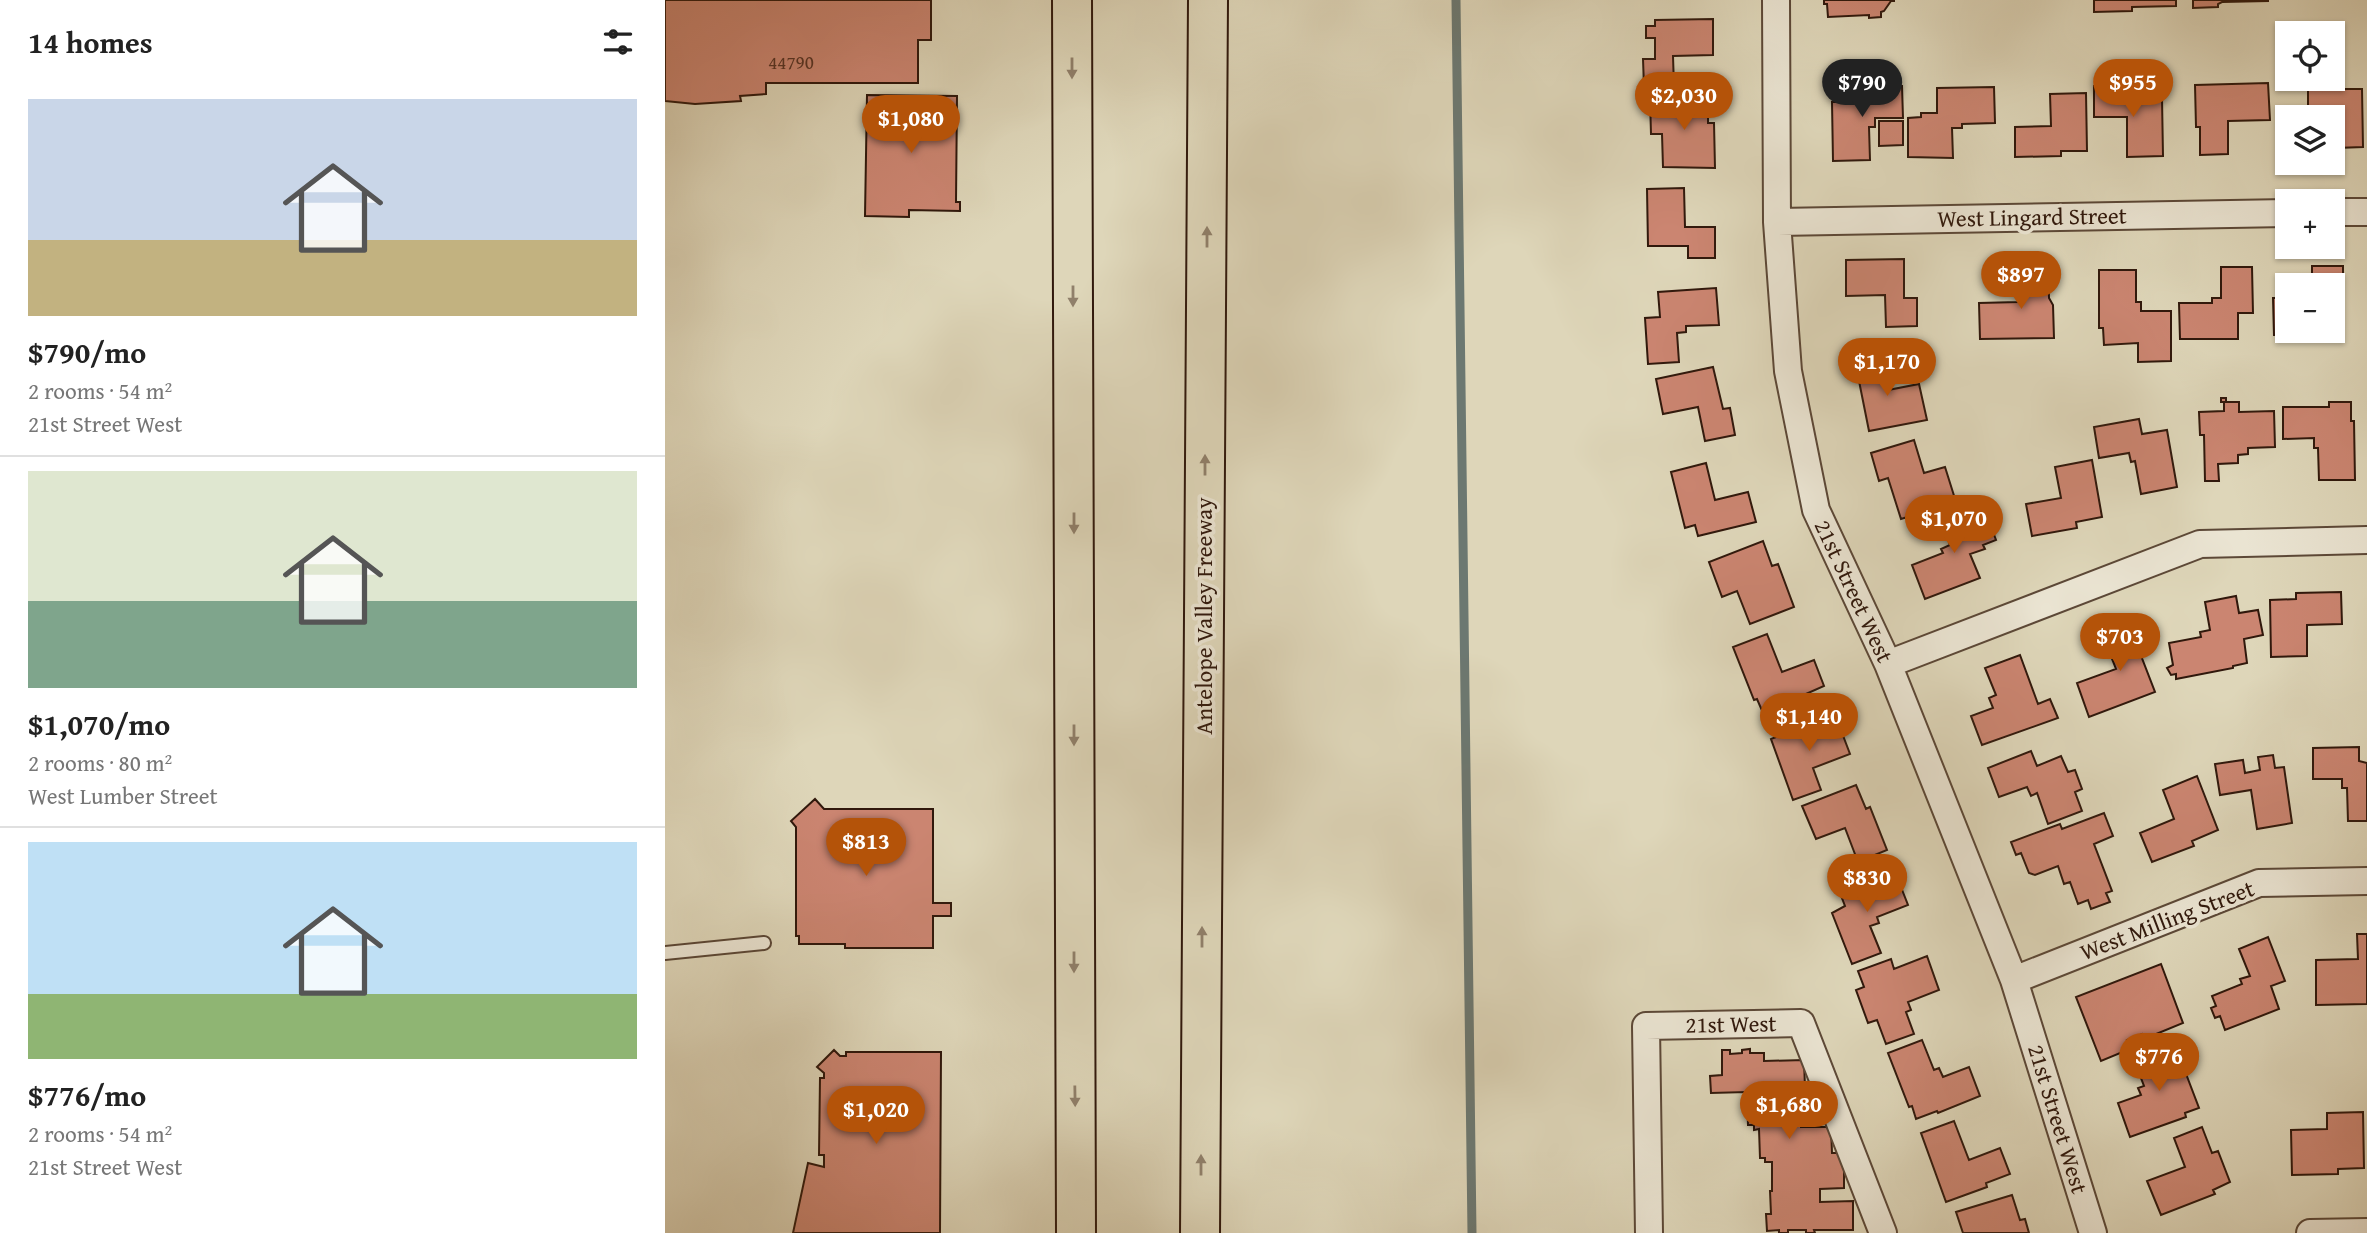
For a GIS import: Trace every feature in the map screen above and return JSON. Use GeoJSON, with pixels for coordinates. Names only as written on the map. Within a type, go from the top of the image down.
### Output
{"type":"FeatureCollection","features":[{"type":"Feature","properties":{"kind":"highway"},"geometry":{"type":"LineString","coordinates":[[1072,0],[1076,1233]]}},
{"type":"Feature","properties":{"kind":"highway","name":"Antelope Valley Freeway"},"geometry":{"type":"LineString","coordinates":[[1200,1233],[1208,0]]}},
{"type":"Feature","properties":{"kind":"street","name":"21st Street West"},"geometry":{"type":"LineString","coordinates":[[1776,0],[1777,222],[1788,371],[1817,510],[1888,664],[2014,980],[2094,1233]]}},
{"type":"Feature","properties":{"kind":"street"},"geometry":{"type":"LineString","coordinates":[[2345,212],[2367,212]]}},
{"type":"Feature","properties":{"kind":"street","name":"West Lingard Street"},"geometry":{"type":"LineString","coordinates":[[1777,222],[2275,213]]}},
{"type":"Feature","properties":{"kind":"street"},"geometry":{"type":"LineString","coordinates":[[1888,664],[2200,544],[2367,540]]}},
{"type":"Feature","properties":{"kind":"street","name":"West Milling Street"},"geometry":{"type":"LineString","coordinates":[[2014,980],[2259,883],[2367,881]]}},
{"type":"Feature","properties":{"kind":"street","name":"21st West"},"geometry":{"type":"LineString","coordinates":[[1649,1233],[1646,1026],[1801,1023],[1884,1233]]}},
{"type":"Feature","properties":{"kind":"street"},"geometry":{"type":"LineString","coordinates":[[2310,1233],[2367,1232]]}},
{"type":"Feature","properties":{"kind":"lane"},"geometry":{"type":"LineString","coordinates":[[665,953],[764,943]]}},
{"type":"Feature","properties":{"kind":"building"},"geometry":{"type":"Polygon","coordinates":[[[665,0],[931,0],[931,40],[918,40],[918,83],[766,83],[766,94],[740,96],[741,101],[695,104],[665,101],[665,0]]]}},
{"type":"Feature","properties":{"kind":"building"},"geometry":{"type":"Polygon","coordinates":[[[1824,0],[1894,1],[1881,12],[1881,17],[1869,18],[1869,15],[1828,17],[1824,0]]]}},
{"type":"Feature","properties":{"kind":"building"},"geometry":{"type":"Polygon","coordinates":[[[2094,0],[2176,0],[2176,6],[2132,7],[2132,11],[2094,12],[2094,0]]]}},
{"type":"Feature","properties":{"kind":"building"},"geometry":{"type":"Polygon","coordinates":[[[2193,0],[2268,1],[2222,2],[2218,7],[2193,8],[2193,0]]]}},
{"type":"Feature","properties":{"kind":"building"},"geometry":{"type":"Polygon","coordinates":[[[1713,19],[1713,55],[1673,56],[1674,87],[1644,87],[1643,59],[1655,59],[1655,38],[1646,38],[1646,26],[1655,26],[1655,20],[1713,19]]]}},
{"type":"Feature","properties":{"kind":"building"},"geometry":{"type":"Polygon","coordinates":[[[2268,83],[2270,120],[2228,121],[2228,154],[2200,155],[2195,85],[2268,83]]]}},
{"type":"Feature","properties":{"kind":"building"},"geometry":{"type":"Polygon","coordinates":[[[2123,85],[2123,99],[2162,98],[2163,156],[2127,157],[2127,117],[2094,117],[2094,86],[2123,85]]]}},
{"type":"Feature","properties":{"kind":"building"},"geometry":{"type":"Polygon","coordinates":[[[1902,86],[1903,118],[1875,118],[1875,127],[1869,127],[1870,160],[1833,161],[1832,102],[1841,102],[1840,88],[1902,86]]]}},
{"type":"Feature","properties":{"kind":"building"},"geometry":{"type":"Polygon","coordinates":[[[1994,87],[1995,123],[1962,124],[1962,128],[1952,128],[1953,158],[1908,157],[1908,118],[1921,117],[1921,113],[1937,113],[1937,88],[1994,87]]]}},
{"type":"Feature","properties":{"kind":"building"},"geometry":{"type":"Polygon","coordinates":[[[2362,89],[2363,147],[2345,148],[2345,105],[2308,105],[2308,91],[2362,89]]]}},
{"type":"Feature","properties":{"kind":"building"},"geometry":{"type":"Polygon","coordinates":[[[2086,93],[2087,151],[2061,151],[2061,156],[2015,157],[2015,127],[2051,126],[2050,94],[2086,93]]]}},
{"type":"Feature","properties":{"kind":"building"},"geometry":{"type":"Polygon","coordinates":[[[867,95],[957,96],[956,202],[960,202],[960,211],[909,210],[909,217],[865,216],[867,95]]]}},
{"type":"Feature","properties":{"kind":"building"},"geometry":{"type":"Polygon","coordinates":[[[1708,97],[1708,123],[1714,123],[1715,168],[1663,167],[1662,134],[1651,134],[1650,98],[1708,97]]]}},
{"type":"Feature","properties":{"kind":"building"},"geometry":{"type":"Polygon","coordinates":[[[1879,121],[1903,121],[1903,145],[1879,146],[1879,121]]]}},
{"type":"Feature","properties":{"kind":"building"},"geometry":{"type":"Polygon","coordinates":[[[1684,188],[1685,227],[1715,227],[1715,258],[1688,258],[1688,246],[1648,246],[1647,189],[1684,188]]]}},
{"type":"Feature","properties":{"kind":"building"},"geometry":{"type":"Polygon","coordinates":[[[1904,259],[1904,298],[1917,298],[1917,326],[1886,327],[1885,295],[1846,296],[1846,260],[1904,259]]]}},
{"type":"Feature","properties":{"kind":"building"},"geometry":{"type":"Polygon","coordinates":[[[2312,266],[2343,266],[2343,273],[2312,273],[2312,266]]]}},
{"type":"Feature","properties":{"kind":"building"},"geometry":{"type":"Polygon","coordinates":[[[2221,267],[2252,267],[2253,313],[2238,313],[2238,339],[2180,339],[2179,303],[2212,303],[2212,298],[2221,298],[2221,267]]]}},
{"type":"Feature","properties":{"kind":"building"},"geometry":{"type":"Polygon","coordinates":[[[2048,270],[2054,338],[1980,339],[1979,303],[2018,302],[2018,271],[2048,270]]]}},
{"type":"Feature","properties":{"kind":"building"},"geometry":{"type":"Polygon","coordinates":[[[2099,270],[2136,270],[2136,302],[2141,302],[2141,311],[2171,311],[2171,361],[2138,362],[2138,343],[2104,345],[2103,328],[2099,328],[2099,270]]]}},
{"type":"Feature","properties":{"kind":"building"},"geometry":{"type":"Polygon","coordinates":[[[1716,288],[1719,325],[1686,326],[1686,332],[1677,333],[1679,362],[1648,364],[1645,318],[1660,317],[1658,292],[1716,288]]]}},
{"type":"Feature","properties":{"kind":"building"},"geometry":{"type":"Polygon","coordinates":[[[2273,298],[2275,298],[2275,335],[2273,298]]]}},
{"type":"Feature","properties":{"kind":"building"},"geometry":{"type":"Polygon","coordinates":[[[1881,355],[1888,390],[1919,384],[1927,420],[1869,431],[1855,361],[1881,355]]]}},
{"type":"Feature","properties":{"kind":"building"},"geometry":{"type":"Polygon","coordinates":[[[1713,367],[1723,409],[1730,408],[1735,435],[1705,441],[1698,407],[1663,414],[1656,379],[1713,367]]]}},
{"type":"Feature","properties":{"kind":"building"},"geometry":{"type":"Polygon","coordinates":[[[2221,398],[2226,398],[2226,402],[2239,402],[2239,412],[2274,411],[2275,447],[2248,448],[2248,454],[2238,455],[2238,463],[2218,464],[2219,481],[2205,481],[2204,435],[2200,435],[2199,412],[2224,411],[2221,398]]]}},
{"type":"Feature","properties":{"kind":"building"},"geometry":{"type":"Polygon","coordinates":[[[2329,402],[2351,402],[2355,480],[2319,480],[2318,448],[2314,448],[2314,438],[2283,439],[2283,407],[2329,407],[2329,402]]]}},
{"type":"Feature","properties":{"kind":"building"},"geometry":{"type":"Polygon","coordinates":[[[2139,419],[2142,434],[2167,430],[2177,487],[2141,494],[2135,461],[2131,462],[2129,453],[2099,458],[2094,427],[2139,419]]]}},
{"type":"Feature","properties":{"kind":"building"},"geometry":{"type":"Polygon","coordinates":[[[1914,440],[1924,473],[1945,467],[1956,502],[1901,519],[1888,478],[1879,481],[1871,453],[1914,440]]]}},
{"type":"Feature","properties":{"kind":"building"},"geometry":{"type":"Polygon","coordinates":[[[2092,460],[2102,517],[2076,522],[2077,528],[2032,536],[2026,504],[2061,498],[2055,467],[2092,460]]]}},
{"type":"Feature","properties":{"kind":"building"},"geometry":{"type":"Polygon","coordinates":[[[1706,463],[1715,500],[1748,492],[1756,522],[1698,536],[1695,525],[1685,528],[1671,472],[1706,463]]]}},
{"type":"Feature","properties":{"kind":"building"},"geometry":{"type":"Polygon","coordinates":[[[1969,506],[1977,529],[1990,524],[1996,540],[1983,545],[1985,549],[1970,554],[1980,578],[1925,599],[1912,565],[1943,553],[1941,549],[1950,545],[1940,517],[1969,506]]]}},
{"type":"Feature","properties":{"kind":"building"},"geometry":{"type":"Polygon","coordinates":[[[1763,541],[1772,566],[1778,564],[1794,607],[1750,624],[1737,591],[1722,597],[1709,562],[1763,541]]]}},
{"type":"Feature","properties":{"kind":"building"},"geometry":{"type":"Polygon","coordinates":[[[2341,592],[2342,624],[2307,625],[2307,656],[2271,657],[2270,600],[2296,599],[2296,593],[2341,592]]]}},
{"type":"Feature","properties":{"kind":"building"},"geometry":{"type":"Polygon","coordinates":[[[2236,596],[2239,613],[2258,610],[2263,635],[2244,639],[2247,663],[2176,679],[2176,674],[2171,675],[2167,668],[2173,665],[2169,643],[2201,637],[2200,632],[2210,630],[2205,602],[2236,596]]]}},
{"type":"Feature","properties":{"kind":"building"},"geometry":{"type":"Polygon","coordinates":[[[2143,622],[2152,649],[2140,653],[2155,692],[2089,717],[2077,683],[2116,669],[2103,636],[2143,622]]]}},
{"type":"Feature","properties":{"kind":"building"},"geometry":{"type":"Polygon","coordinates":[[[1767,634],[1782,672],[1814,660],[1824,686],[1763,713],[1757,699],[1754,700],[1733,647],[1767,634]]]}},
{"type":"Feature","properties":{"kind":"building"},"geometry":{"type":"Polygon","coordinates":[[[2020,655],[2038,704],[2050,699],[2058,718],[1982,745],[1971,716],[1993,708],[1989,698],[1996,695],[1985,668],[2020,655]]]}},
{"type":"Feature","properties":{"kind":"building"},"geometry":{"type":"Polygon","coordinates":[[[1834,712],[1850,754],[1813,768],[1821,790],[1793,800],[1771,739],[1834,712]]]}},
{"type":"Feature","properties":{"kind":"building"},"geometry":{"type":"Polygon","coordinates":[[[2359,747],[2359,761],[2367,763],[2367,821],[2348,821],[2347,788],[2342,788],[2342,779],[2313,779],[2313,748],[2359,747]]]}},
{"type":"Feature","properties":{"kind":"building"},"geometry":{"type":"Polygon","coordinates":[[[2031,751],[2037,766],[2061,756],[2068,772],[2075,770],[2082,789],[2075,792],[2082,811],[2048,824],[2037,793],[2031,796],[2027,787],[1999,797],[1988,768],[2031,751]]]}},
{"type":"Feature","properties":{"kind":"building"},"geometry":{"type":"Polygon","coordinates":[[[2273,755],[2275,768],[2284,767],[2292,823],[2257,829],[2251,790],[2220,795],[2215,764],[2243,760],[2245,773],[2260,770],[2258,757],[2273,755]]]}},
{"type":"Feature","properties":{"kind":"building"},"geometry":{"type":"Polygon","coordinates":[[[2197,776],[2218,830],[2192,841],[2194,846],[2152,862],[2140,833],[2174,819],[2163,790],[2197,776]]]}},
{"type":"Feature","properties":{"kind":"building"},"geometry":{"type":"Polygon","coordinates":[[[1856,785],[1866,809],[1870,807],[1887,850],[1858,862],[1845,828],[1816,839],[1802,806],[1856,785]]]}},
{"type":"Feature","properties":{"kind":"building"},"geometry":{"type":"Polygon","coordinates":[[[815,799],[824,809],[933,809],[933,903],[951,903],[951,916],[933,916],[933,948],[845,948],[845,944],[799,944],[799,936],[796,936],[796,827],[791,821],[815,799]]]}},
{"type":"Feature","properties":{"kind":"building"},"geometry":{"type":"Polygon","coordinates":[[[2104,813],[2113,836],[2094,844],[2112,891],[2106,893],[2110,902],[2091,909],[2088,900],[2078,904],[2070,882],[2064,884],[2058,866],[2035,875],[2029,873],[2021,853],[2016,855],[2011,842],[2060,824],[2062,829],[2104,813]]]}},
{"type":"Feature","properties":{"kind":"building"},"geometry":{"type":"Polygon","coordinates":[[[1895,872],[1908,905],[1877,917],[1879,923],[1870,926],[1881,953],[1852,964],[1832,913],[1845,906],[1840,893],[1895,872]]]}},
{"type":"Feature","properties":{"kind":"building"},"geometry":{"type":"Polygon","coordinates":[[[2357,934],[2367,934],[2367,1004],[2316,1005],[2316,960],[2358,959],[2357,934]]]}},
{"type":"Feature","properties":{"kind":"building"},"geometry":{"type":"Polygon","coordinates":[[[2268,937],[2285,981],[2271,986],[2279,1009],[2225,1030],[2220,1016],[2215,1018],[2211,1008],[2216,1006],[2212,996],[2242,984],[2240,979],[2250,976],[2239,949],[2268,937]]]}},
{"type":"Feature","properties":{"kind":"building"},"geometry":{"type":"Polygon","coordinates":[[[1927,956],[1939,990],[1908,1002],[1911,1010],[1906,1012],[1914,1034],[1886,1044],[1877,1020],[1868,1023],[1856,990],[1864,987],[1858,971],[1891,959],[1894,969],[1927,956]]]}},
{"type":"Feature","properties":{"kind":"building"},"geometry":{"type":"Polygon","coordinates":[[[2161,964],[2183,1023],[2156,1034],[2160,1043],[2147,1048],[2142,1034],[2127,1040],[2130,1049],[2101,1061],[2076,997],[2161,964]]]}},
{"type":"Feature","properties":{"kind":"building"},"geometry":{"type":"Polygon","coordinates":[[[1922,1040],[1934,1070],[1939,1068],[1943,1077],[1969,1067],[1980,1096],[1916,1119],[1888,1053],[1922,1040]]]}},
{"type":"Feature","properties":{"kind":"building"},"geometry":{"type":"Polygon","coordinates":[[[2175,1045],[2199,1108],[2185,1113],[2186,1117],[2130,1137],[2118,1103],[2141,1095],[2138,1088],[2144,1086],[2134,1060],[2175,1045]]]}},
{"type":"Feature","properties":{"kind":"building"},"geometry":{"type":"Polygon","coordinates":[[[1750,1049],[1750,1053],[1764,1053],[1764,1061],[1804,1060],[1805,1088],[1819,1088],[1820,1122],[1801,1122],[1801,1127],[1831,1127],[1832,1153],[1844,1153],[1844,1188],[1820,1189],[1820,1202],[1853,1201],[1853,1230],[1814,1230],[1815,1233],[1806,1233],[1806,1230],[1788,1230],[1788,1233],[1779,1233],[1779,1230],[1767,1231],[1766,1214],[1771,1214],[1772,1162],[1765,1162],[1765,1158],[1760,1158],[1759,1129],[1754,1130],[1754,1125],[1748,1125],[1747,1092],[1711,1093],[1710,1076],[1722,1075],[1722,1050],[1730,1050],[1730,1054],[1750,1049]]]}},
{"type":"Feature","properties":{"kind":"building"},"geometry":{"type":"Polygon","coordinates":[[[834,1050],[840,1056],[846,1056],[846,1052],[941,1052],[940,1233],[793,1233],[808,1163],[824,1167],[824,1155],[819,1155],[820,1078],[824,1078],[824,1073],[817,1067],[834,1050]]]}},
{"type":"Feature","properties":{"kind":"building"},"geometry":{"type":"Polygon","coordinates":[[[2363,1112],[2364,1168],[2338,1169],[2338,1174],[2292,1175],[2291,1130],[2327,1129],[2327,1113],[2363,1112]]]}},
{"type":"Feature","properties":{"kind":"building"},"geometry":{"type":"Polygon","coordinates":[[[1954,1121],[1969,1160],[2000,1148],[2010,1174],[1986,1183],[1987,1187],[1946,1202],[1921,1133],[1954,1121]]]}},
{"type":"Feature","properties":{"kind":"building"},"geometry":{"type":"Polygon","coordinates":[[[2202,1127],[2212,1153],[2218,1151],[2230,1182],[2213,1190],[2215,1194],[2161,1215],[2147,1181],[2185,1167],[2174,1138],[2202,1127]]]}},
{"type":"Feature","properties":{"kind":"building"},"geometry":{"type":"Polygon","coordinates":[[[2012,1195],[2020,1220],[2025,1219],[2029,1233],[1963,1233],[1956,1212],[2012,1195]]]}},
{"type":"Feature","properties":{"kind":"waterway"},"geometry":{"type":"LineString","coordinates":[[1456,0],[1472,1233]]}}]}
